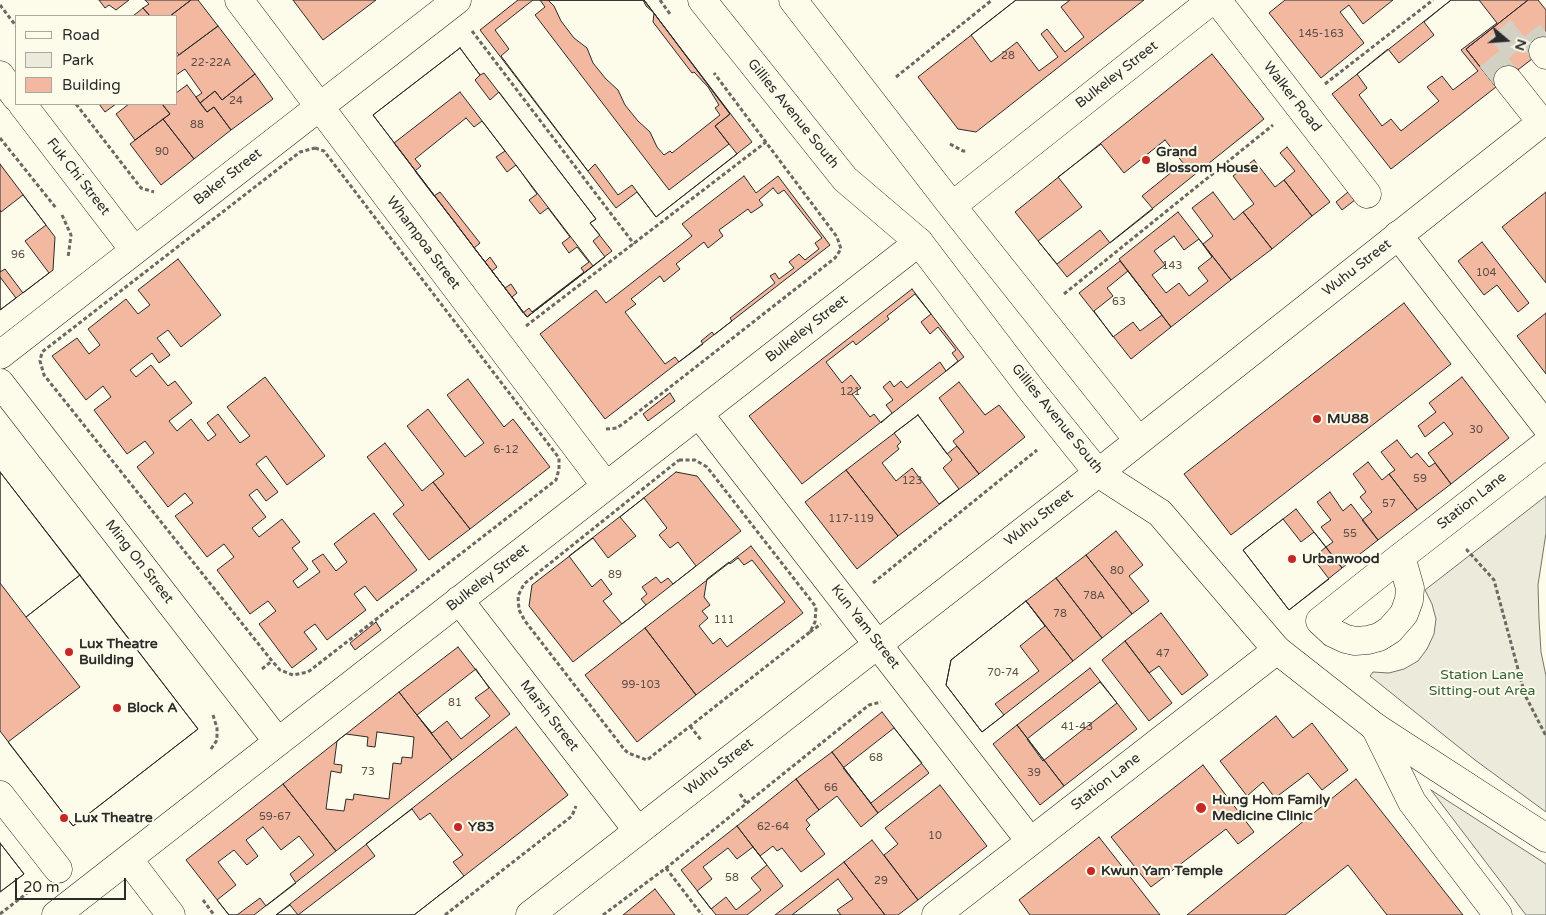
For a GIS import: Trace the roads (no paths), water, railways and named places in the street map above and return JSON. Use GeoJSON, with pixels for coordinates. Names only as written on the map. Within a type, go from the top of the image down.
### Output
{"type":"FeatureCollection","features":[{"type":"Feature","properties":{"kind":"main road","name":"Whampoa Street"},"geometry":{"type":"LineString","coordinates":[[239,0],[606,486]]}},
{"type":"Feature","properties":{"kind":"main road","name":"Baker Street"},"geometry":{"type":"LineString","coordinates":[[0,354],[457,0]]}},
{"type":"Feature","properties":{"kind":"main road","name":"Gillies Avenue South"},"geometry":{"type":"LineString","coordinates":[[702,0],[845,179],[919,242],[1033,392],[1098,473],[1160,513],[1277,650],[1375,727],[1412,802],[1498,915]]}},
{"type":"Feature","properties":{"kind":"main road"},"geometry":{"type":"LineString","coordinates":[[793,0],[952,206],[1138,440]]}},
{"type":"Feature","properties":{"kind":"main road","name":"Bulkeley Street"},"geometry":{"type":"LineString","coordinates":[[952,206],[1212,0]]}},
{"type":"Feature","properties":{"kind":"main road","name":"Walker Road"},"geometry":{"type":"LineString","coordinates":[[1217,0],[1367,194]]}},
{"type":"Feature","properties":{"kind":"main road"},"geometry":{"type":"LineString","coordinates":[[0,76],[15,95]]}},
{"type":"Feature","properties":{"kind":"main road"},"geometry":{"type":"LineString","coordinates":[[1508,80],[1544,121]]}},
{"type":"Feature","properties":{"kind":"main road","name":"Fuk Chi Street"},"geometry":{"type":"LineString","coordinates":[[23,105],[134,250]]}},
{"type":"Feature","properties":{"kind":"main road","name":"Wuhu Street"},"geometry":{"type":"LineString","coordinates":[[530,915],[877,643],[1098,473],[1544,121]]}},
{"type":"Feature","properties":{"kind":"main road"},"geometry":{"type":"LineString","coordinates":[[1398,235],[1546,426]]}},
{"type":"Feature","properties":{"kind":"main road","name":"Bulkeley Street"},"geometry":{"type":"LineString","coordinates":[[56,915],[919,242]]}},
{"type":"Feature","properties":{"kind":"main road","name":"Ming On Street"},"geometry":{"type":"LineString","coordinates":[[0,382],[278,742]]}},
{"type":"Feature","properties":{"kind":"main road","name":"Kun Yam Street"},"geometry":{"type":"LineString","coordinates":[[699,414],[1030,841]]}},
{"type":"Feature","properties":{"kind":"main road","name":"Station Lane"},"geometry":{"type":"LineString","coordinates":[[1398,558],[1546,444]]}},
{"type":"Feature","properties":{"kind":"main road","name":"Marsh Street"},"geometry":{"type":"LineString","coordinates":[[459,600],[638,831]]}},
{"type":"Feature","properties":{"kind":"main road","name":"Station Lane"},"geometry":{"type":"LineString","coordinates":[[936,915],[1277,650]]}},
{"type":"Feature","properties":{"kind":"main road"},"geometry":{"type":"LineString","coordinates":[[1375,727],[1546,838]]}},
{"type":"Feature","properties":{"kind":"main road"},"geometry":{"type":"LineString","coordinates":[[0,795],[58,869]]}},
{"type":"Feature","properties":{"kind":"main road"},"geometry":{"type":"LineString","coordinates":[[128,859],[171,915]]}},
{"type":"Feature","properties":{"kind":"tunnel"},"geometry":{"type":"LineString","coordinates":[[1508,80],[1489,56],[1524,27],[1543,51]]}},
{"type":"Feature","properties":{"kind":"place","name":"Grand Blossom House"},"geometry":{"type":"Point","coordinates":[1146,160]}},
{"type":"Feature","properties":{"kind":"place","name":"MU88"},"geometry":{"type":"Point","coordinates":[1317,419]}},
{"type":"Feature","properties":{"kind":"place","name":"Urbanwood"},"geometry":{"type":"Point","coordinates":[1292,559]}},
{"type":"Feature","properties":{"kind":"place","name":"Lux Theatre Building"},"geometry":{"type":"Point","coordinates":[69,652]}},
{"type":"Feature","properties":{"kind":"place","name":"Block A"},"geometry":{"type":"Point","coordinates":[117,708]}},
{"type":"Feature","properties":{"kind":"place","name":"Hung Hom Family Medicine Clinic"},"geometry":{"type":"Point","coordinates":[1201,808]}},
{"type":"Feature","properties":{"kind":"place","name":"Lux Theatre"},"geometry":{"type":"Point","coordinates":[64,818]}},
{"type":"Feature","properties":{"kind":"place","name":"Y83"},"geometry":{"type":"Point","coordinates":[458,827]}},
{"type":"Feature","properties":{"kind":"place","name":"Kwun Yam Temple"},"geometry":{"type":"Point","coordinates":[1091,871]}},
{"type":"Feature","properties":{"kind":"park label","name":"Station Lane Sitting-out Area"},"geometry":{"type":"Point","coordinates":[1482,684]}}]}
